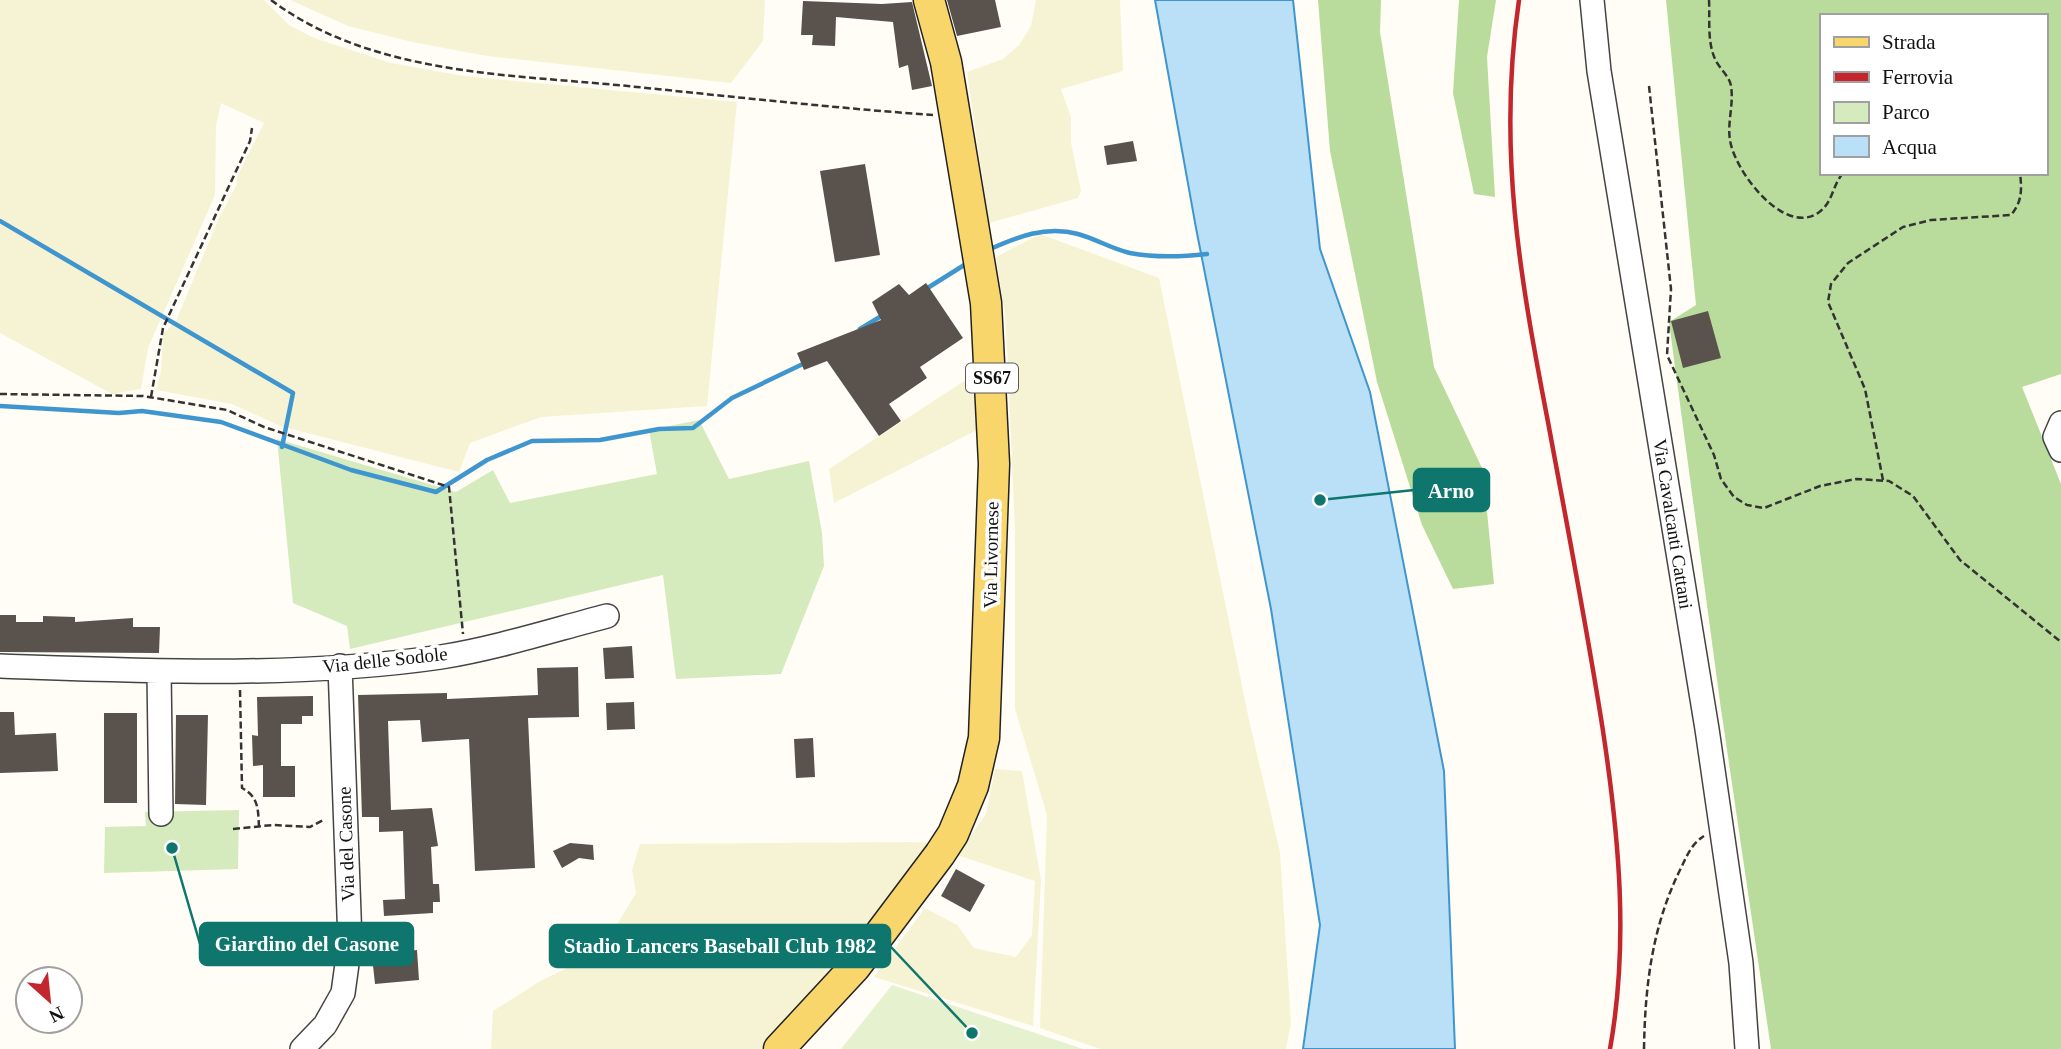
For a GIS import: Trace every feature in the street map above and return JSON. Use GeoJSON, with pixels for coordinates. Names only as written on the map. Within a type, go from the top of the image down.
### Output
{"type":"FeatureCollection","features":[{"type":"Feature","properties":{"kind":"main road","name":"Via Livornese"},"geometry":{"type":"LineString","coordinates":[[779,1049],[826,1002],[904,906],[953,834],[980,762],[989,664],[992,370],[986,303],[946,62],[929,0]]}},
{"type":"Feature","properties":{"kind":"street","name":"Via Cavalcanti Cattani"},"geometry":{"type":"LineString","coordinates":[[1592,0],[1599,71],[1721,826],[1741,963],[1747,1049]]}},
{"type":"Feature","properties":{"kind":"street"},"geometry":{"type":"LineString","coordinates":[[2061,423],[2055,437],[2061,450]]}},
{"type":"Feature","properties":{"kind":"street","name":"Via delle Sodole"},"geometry":{"type":"LineString","coordinates":[[0,666],[159,671],[340,666],[443,656],[607,616]]}},
{"type":"Feature","properties":{"kind":"street","name":"Via del Casone"},"geometry":{"type":"LineString","coordinates":[[302,1049],[326,1025],[344,993],[350,942],[340,666]]}},
{"type":"Feature","properties":{"kind":"street"},"geometry":{"type":"LineString","coordinates":[[159,671],[161,814]]}},
{"type":"Feature","properties":{"kind":"path"},"geometry":{"type":"LineString","coordinates":[[271,0],[302,23],[392,56],[476,73],[955,116]]}},
{"type":"Feature","properties":{"kind":"path"},"geometry":{"type":"LineString","coordinates":[[1709,0],[1712,50],[1731,84],[1729,139],[1734,154],[1752,185],[1789,217],[1805,218],[1818,213],[1830,201],[1835,182],[1841,175]]}},
{"type":"Feature","properties":{"kind":"path"},"geometry":{"type":"LineString","coordinates":[[1649,86],[1671,289],[1667,355],[1714,455],[1721,479],[1734,496],[1747,505],[1765,508],[1820,486],[1856,479],[1889,481],[1913,496],[1960,560],[2061,642]]}},
{"type":"Feature","properties":{"kind":"path"},"geometry":{"type":"LineString","coordinates":[[151,397],[163,328],[250,141],[252,128]]}},
{"type":"Feature","properties":{"kind":"path"},"geometry":{"type":"LineString","coordinates":[[1883,480],[1865,389],[1828,302],[1831,284],[1848,263],[1903,227],[1931,220],[2011,215],[2018,206],[2022,188],[2020,175]]}},
{"type":"Feature","properties":{"kind":"path"},"geometry":{"type":"LineString","coordinates":[[0,394],[151,397],[227,411],[264,427],[449,487],[464,651]]}},
{"type":"Feature","properties":{"kind":"path"},"geometry":{"type":"LineString","coordinates":[[239,670],[242,788],[252,793],[258,805],[259,827]]}},
{"type":"Feature","properties":{"kind":"path"},"geometry":{"type":"LineString","coordinates":[[233,829],[310,827],[345,813]]}},
{"type":"Feature","properties":{"kind":"path"},"geometry":{"type":"LineString","coordinates":[[1644,1049],[1650,958],[1664,902],[1694,843],[1721,826]]}},
{"type":"Feature","properties":{"kind":"shaded area"},"geometry":{"type":"Polygon","coordinates":[[[0,0],[264,0],[289,25],[314,38],[391,63],[464,76],[737,102],[707,406],[541,417],[470,443],[459,472],[280,426],[232,404],[156,390],[161,372],[163,334],[176,321],[218,220],[237,184],[237,177],[264,123],[221,103],[216,126],[215,195],[148,348],[141,389],[112,394],[0,333],[0,0]]]}},
{"type":"Feature","properties":{"kind":"shaded area"},"geometry":{"type":"Polygon","coordinates":[[[290,0],[765,0],[763,41],[731,83],[487,56],[412,42],[348,26],[290,0]]]}},
{"type":"Feature","properties":{"kind":"shaded area"},"geometry":{"type":"Polygon","coordinates":[[[1036,0],[1120,0],[1123,71],[1061,89],[1071,117],[1071,143],[1081,191],[1078,198],[989,223],[967,72],[1003,59],[1019,45],[1031,26],[1036,0]]]}},
{"type":"Feature","properties":{"kind":"shaded area"},"geometry":{"type":"Polygon","coordinates":[[[1040,234],[1159,278],[1249,720],[1280,852],[1291,1023],[1286,1049],[1100,1049],[1040,1028],[1047,815],[1015,709],[1015,533],[1005,315],[996,257],[1040,234]]]}},
{"type":"Feature","properties":{"kind":"shaded area"},"geometry":{"type":"Polygon","coordinates":[[[975,374],[977,430],[834,503],[829,469],[975,374]]]}},
{"type":"Feature","properties":{"kind":"shaded area"},"geometry":{"type":"Polygon","coordinates":[[[995,769],[1022,771],[1041,880],[1033,1026],[874,977],[925,908],[957,925],[974,948],[1016,957],[1032,935],[1035,881],[957,855],[986,814],[995,769]]]}},
{"type":"Feature","properties":{"kind":"shaded area"},"geometry":{"type":"Polygon","coordinates":[[[932,843],[880,920],[761,1049],[491,1049],[493,1011],[542,980],[584,960],[613,931],[636,893],[632,870],[640,844],[932,843]]]}},
{"type":"Feature","properties":{"kind":"green space"},"geometry":{"type":"Polygon","coordinates":[[[1318,0],[1381,0],[1380,32],[1434,367],[1483,470],[1494,584],[1453,589],[1422,525],[1377,382],[1330,151],[1318,0]]]}},
{"type":"Feature","properties":{"kind":"green space"},"geometry":{"type":"Polygon","coordinates":[[[1459,0],[1496,0],[1487,57],[1495,197],[1474,194],[1453,93],[1459,0]]]}},
{"type":"Feature","properties":{"kind":"green space"},"geometry":{"type":"Polygon","coordinates":[[[1666,0],[2061,0],[2061,374],[2022,387],[2061,484],[2061,1049],[1771,1049],[1720,702],[1669,322],[1696,305],[1666,0]]]}},
{"type":"Feature","properties":{"kind":"green space"},"geometry":{"type":"Polygon","coordinates":[[[699,420],[729,479],[809,461],[822,533],[824,566],[781,674],[676,679],[663,575],[350,649],[347,626],[293,603],[277,439],[456,492],[493,470],[510,503],[657,474],[649,430],[699,420]]]}},
{"type":"Feature","properties":{"kind":"green space"},"geometry":{"type":"Polygon","coordinates":[[[239,810],[238,869],[104,873],[105,827],[146,826],[145,812],[239,810]]]}},
{"type":"Feature","properties":{"kind":"green space"},"geometry":{"type":"Polygon","coordinates":[[[892,985],[1083,1049],[841,1049],[892,985]]]}},
{"type":"Feature","properties":{"kind":"water"},"geometry":{"type":"Polygon","coordinates":[[[1155,0],[1293,0],[1320,249],[1370,392],[1444,771],[1455,1049],[1303,1049],[1320,925],[1271,609],[1196,228],[1155,0]]]}},
{"type":"Feature","properties":{"kind":"building"},"geometry":{"type":"Polygon","coordinates":[[[947,0],[995,0],[1001,27],[957,36],[947,0]]]}},
{"type":"Feature","properties":{"kind":"building"},"geometry":{"type":"Polygon","coordinates":[[[803,1],[882,4],[912,2],[932,86],[912,90],[908,65],[899,68],[893,22],[836,17],[835,46],[812,45],[813,35],[801,35],[803,1]]]}},
{"type":"Feature","properties":{"kind":"building"},"geometry":{"type":"Polygon","coordinates":[[[1133,141],[1137,161],[1107,165],[1104,146],[1133,141]]]}},
{"type":"Feature","properties":{"kind":"building"},"geometry":{"type":"Polygon","coordinates":[[[865,164],[880,255],[835,262],[820,171],[865,164]]]}},
{"type":"Feature","properties":{"kind":"building"},"geometry":{"type":"Polygon","coordinates":[[[926,283],[963,338],[920,367],[927,378],[889,404],[901,421],[879,436],[827,361],[804,370],[797,353],[881,320],[872,302],[899,284],[909,295],[926,283]]]}},
{"type":"Feature","properties":{"kind":"building"},"geometry":{"type":"Polygon","coordinates":[[[1708,311],[1721,358],[1683,368],[1671,321],[1708,311]]]}},
{"type":"Feature","properties":{"kind":"building"},"geometry":{"type":"Polygon","coordinates":[[[0,615],[16,615],[16,622],[43,622],[43,616],[75,617],[75,622],[133,618],[133,627],[160,627],[159,653],[0,652],[0,615]]]}},
{"type":"Feature","properties":{"kind":"building"},"geometry":{"type":"Polygon","coordinates":[[[632,646],[634,678],[605,679],[603,648],[632,646]]]}},
{"type":"Feature","properties":{"kind":"building"},"geometry":{"type":"Polygon","coordinates":[[[578,667],[579,717],[528,718],[535,868],[475,871],[469,739],[422,742],[420,720],[388,721],[391,810],[432,808],[438,846],[431,847],[433,884],[439,884],[440,902],[433,902],[433,913],[384,916],[383,900],[405,899],[403,831],[379,832],[379,817],[362,817],[358,695],[447,693],[447,699],[538,695],[537,668],[578,667]]]}},
{"type":"Feature","properties":{"kind":"building"},"geometry":{"type":"Polygon","coordinates":[[[313,696],[313,716],[302,716],[302,724],[281,724],[281,766],[295,766],[295,797],[263,797],[263,765],[253,766],[252,735],[258,736],[257,697],[313,696]]]}},
{"type":"Feature","properties":{"kind":"building"},"geometry":{"type":"Polygon","coordinates":[[[634,702],[635,729],[607,730],[606,703],[634,702]]]}},
{"type":"Feature","properties":{"kind":"building"},"geometry":{"type":"Polygon","coordinates":[[[0,712],[14,712],[15,735],[56,733],[58,771],[0,773],[0,712]]]}},
{"type":"Feature","properties":{"kind":"building"},"geometry":{"type":"Polygon","coordinates":[[[104,713],[137,713],[137,803],[104,803],[104,713]]]}},
{"type":"Feature","properties":{"kind":"building"},"geometry":{"type":"Polygon","coordinates":[[[176,715],[208,715],[206,805],[175,804],[176,715]]]}},
{"type":"Feature","properties":{"kind":"building"},"geometry":{"type":"Polygon","coordinates":[[[813,738],[815,777],[796,778],[794,739],[813,738]]]}},
{"type":"Feature","properties":{"kind":"building"},"geometry":{"type":"Polygon","coordinates":[[[570,843],[593,845],[594,860],[579,858],[562,868],[553,851],[570,843]]]}},
{"type":"Feature","properties":{"kind":"building"},"geometry":{"type":"Polygon","coordinates":[[[956,869],[985,885],[970,912],[941,896],[956,869]]]}},
{"type":"Feature","properties":{"kind":"building"},"geometry":{"type":"Polygon","coordinates":[[[389,927],[392,953],[417,950],[419,980],[375,984],[369,928],[389,927]]]}},
{"type":"Feature","properties":{"kind":"waterway"},"geometry":{"type":"LineString","coordinates":[[0,221],[293,393],[282,447]]}},
{"type":"Feature","properties":{"kind":"waterway"},"geometry":{"type":"LineString","coordinates":[[988,250],[1021,237],[1055,231],[1078,234],[1140,255],[1207,254]]}},
{"type":"Feature","properties":{"kind":"waterway"},"geometry":{"type":"LineString","coordinates":[[926,289],[969,262]]}},
{"type":"Feature","properties":{"kind":"waterway"},"geometry":{"type":"LineString","coordinates":[[860,329],[883,315]]}},
{"type":"Feature","properties":{"kind":"waterway"},"geometry":{"type":"LineString","coordinates":[[0,406],[119,413],[142,411],[221,422],[351,470],[436,492],[487,460],[532,441],[600,440],[659,429],[693,428],[732,398],[805,363]]}},
{"type":"Feature","properties":{"kind":"railway"},"geometry":{"type":"LineString","coordinates":[[1519,0],[1510,108],[1511,161],[1521,264],[1597,692],[1614,810],[1620,930],[1616,1009],[1610,1049]]}},
{"type":"Feature","properties":{"kind":"place","name":"Arno"},"geometry":{"type":"Point","coordinates":[1320,500]}},
{"type":"Feature","properties":{"kind":"place","name":"Giardino del Casone"},"geometry":{"type":"Point","coordinates":[172,848]}},
{"type":"Feature","properties":{"kind":"place","name":"Stadio Lancers Baseball Club 1982"},"geometry":{"type":"Point","coordinates":[972,1033]}}]}
